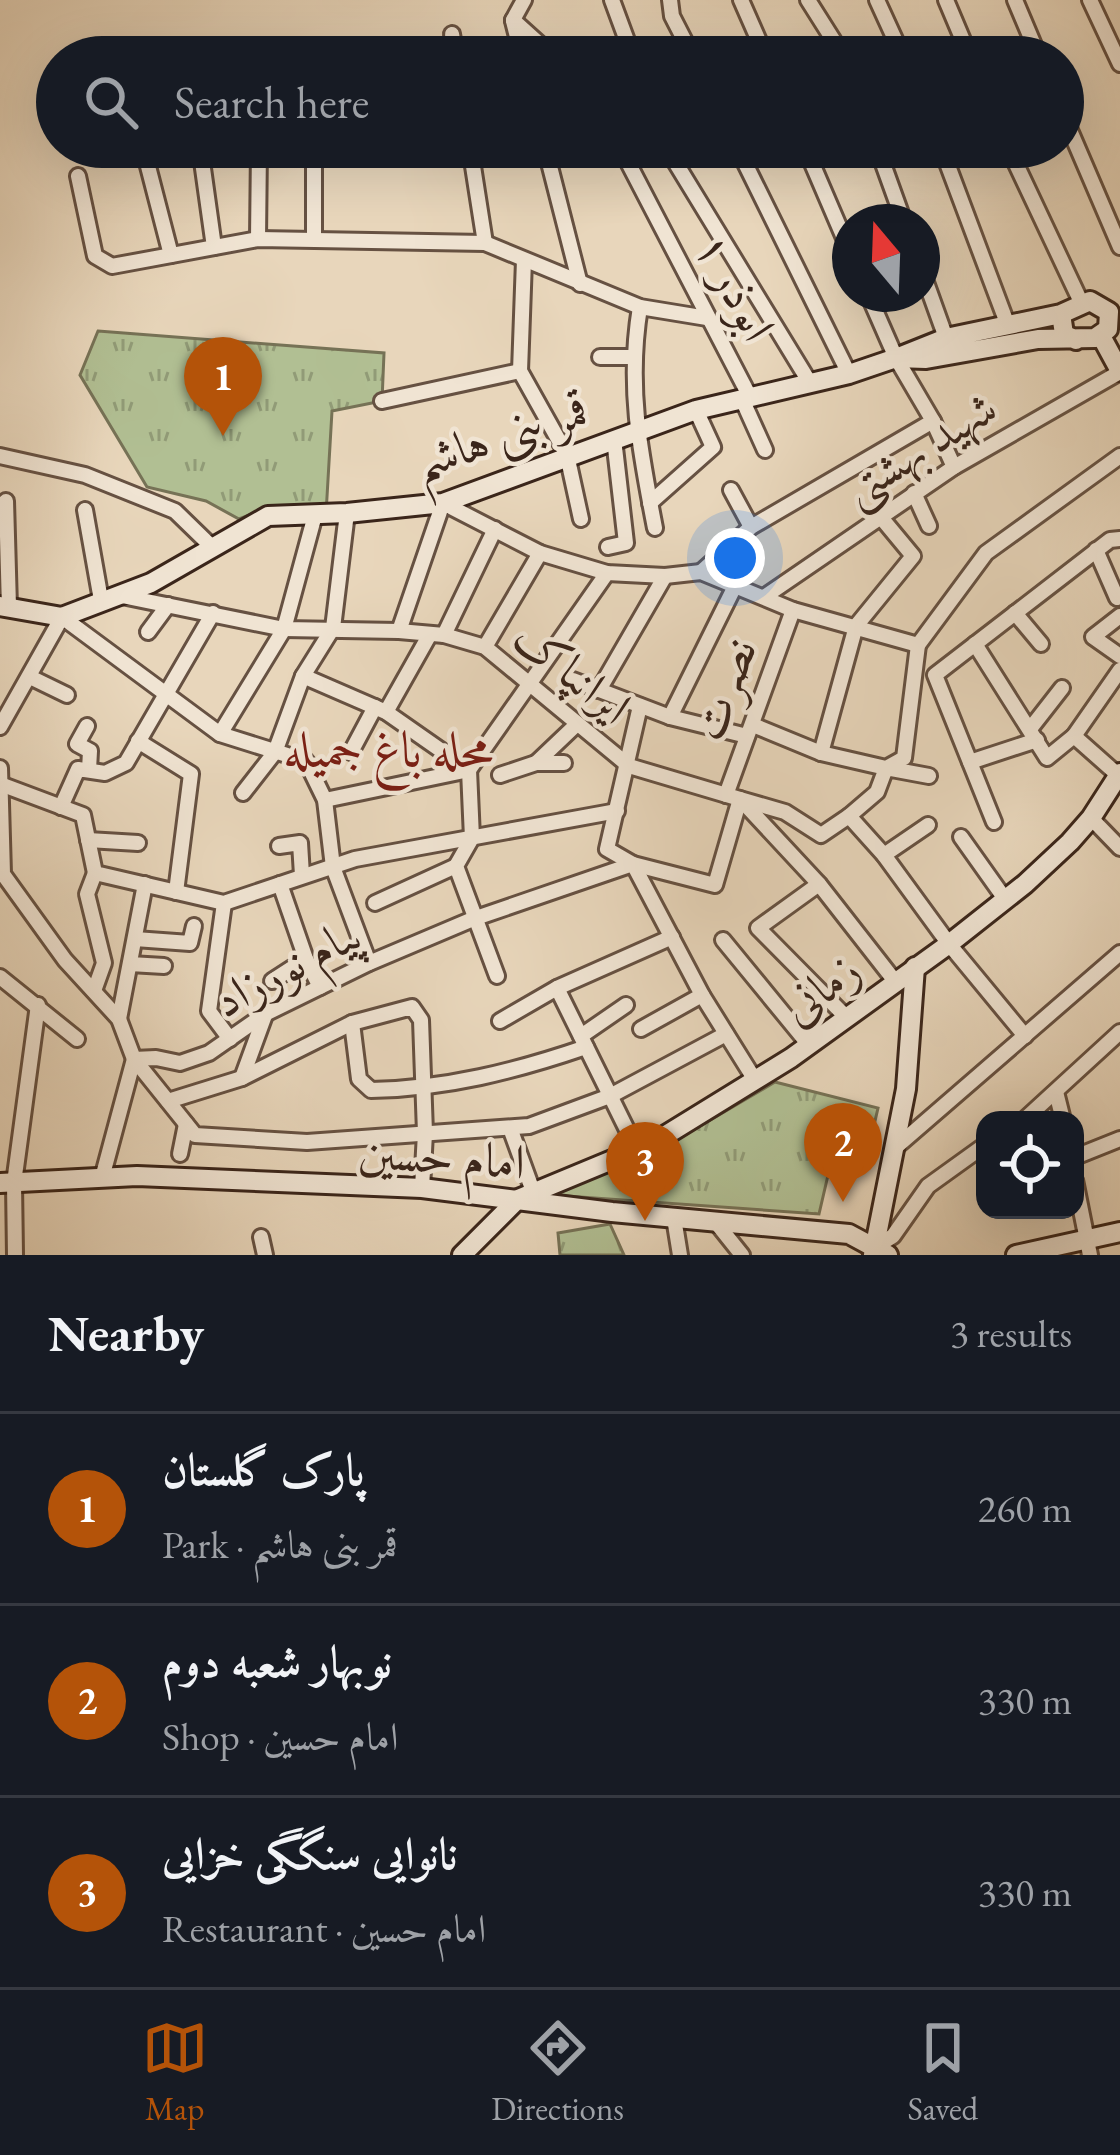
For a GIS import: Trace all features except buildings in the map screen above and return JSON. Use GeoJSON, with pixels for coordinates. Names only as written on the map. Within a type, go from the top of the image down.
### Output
{"type":"FeatureCollection","features":[{"type":"Feature","properties":{"kind":"street"},"geometry":{"type":"LineString","coordinates":[[517,36],[513,20],[524,0]]}},
{"type":"Feature","properties":{"kind":"street"},"geometry":{"type":"LineString","coordinates":[[612,0],[625,36]]}},
{"type":"Feature","properties":{"kind":"street"},"geometry":{"type":"LineString","coordinates":[[670,0],[682,36]]}},
{"type":"Feature","properties":{"kind":"street"},"geometry":{"type":"LineString","coordinates":[[741,0],[757,36]]}},
{"type":"Feature","properties":{"kind":"street"},"geometry":{"type":"LineString","coordinates":[[808,0],[831,36]]}},
{"type":"Feature","properties":{"kind":"street"},"geometry":{"type":"LineString","coordinates":[[877,0],[893,36]]}},
{"type":"Feature","properties":{"kind":"street"},"geometry":{"type":"LineString","coordinates":[[946,0],[961,36]]}},
{"type":"Feature","properties":{"kind":"street"},"geometry":{"type":"LineString","coordinates":[[1015,0],[1030,36]]}},
{"type":"Feature","properties":{"kind":"street"},"geometry":{"type":"LineString","coordinates":[[1090,0],[1120,64]]}},
{"type":"Feature","properties":{"kind":"street"},"geometry":{"type":"LineString","coordinates":[[513,20],[531,36]]}},
{"type":"Feature","properties":{"kind":"street"},"geometry":{"type":"LineString","coordinates":[[1084,163],[1120,247]]}},
{"type":"Feature","properties":{"kind":"street"},"geometry":{"type":"LineString","coordinates":[[148,168],[171,255]]}},
{"type":"Feature","properties":{"kind":"street"},"geometry":{"type":"LineString","coordinates":[[203,168],[214,247]]}},
{"type":"Feature","properties":{"kind":"street"},"geometry":{"type":"LineString","coordinates":[[258,238],[259,168]]}},
{"type":"Feature","properties":{"kind":"street"},"geometry":{"type":"LineString","coordinates":[[314,168],[314,238]]}},
{"type":"Feature","properties":{"kind":"street"},"geometry":{"type":"LineString","coordinates":[[473,168],[485,243]]}},
{"type":"Feature","properties":{"kind":"street"},"geometry":{"type":"LineString","coordinates":[[550,168],[580,284]]}},
{"type":"Feature","properties":{"kind":"street","name":"ابوذر ۱"},"geometry":{"type":"LineString","coordinates":[[631,168],[746,398],[765,450]]}},
{"type":"Feature","properties":{"kind":"street"},"geometry":{"type":"LineString","coordinates":[[680,168],[810,383]]}},
{"type":"Feature","properties":{"kind":"street"},"geometry":{"type":"LineString","coordinates":[[747,168],[849,374]]}},
{"type":"Feature","properties":{"kind":"street"},"geometry":{"type":"LineString","coordinates":[[814,168],[832,210]]}},
{"type":"Feature","properties":{"kind":"street"},"geometry":{"type":"LineString","coordinates":[[885,168],[898,204]]}},
{"type":"Feature","properties":{"kind":"street"},"geometry":{"type":"LineString","coordinates":[[949,168],[1007,323]]}},
{"type":"Feature","properties":{"kind":"street"},"geometry":{"type":"LineString","coordinates":[[1017,168],[1081,302]]}},
{"type":"Feature","properties":{"kind":"street"},"geometry":{"type":"LineString","coordinates":[[78,176],[95,256],[112,266],[258,238],[485,243],[640,307],[707,317]]}},
{"type":"Feature","properties":{"kind":"street"},"geometry":{"type":"LineString","coordinates":[[524,260],[520,371],[567,455],[581,519]]}},
{"type":"Feature","properties":{"kind":"street"},"geometry":{"type":"LineString","coordinates":[[1081,302],[1115,310],[1101,335],[1076,340],[1064,334],[1060,314],[1081,302]]}},
{"type":"Feature","properties":{"kind":"street"},"geometry":{"type":"LineString","coordinates":[[640,307],[632,357],[637,431],[655,528]]}},
{"type":"Feature","properties":{"kind":"street"},"geometry":{"type":"LineString","coordinates":[[876,312],[954,467]]}},
{"type":"Feature","properties":{"kind":"street"},"geometry":{"type":"LineString","coordinates":[[937,312],[946,338]]}},
{"type":"Feature","properties":{"kind":"street","name":"قمر بنی هاشم"},"geometry":{"type":"LineString","coordinates":[[62,617],[151,583],[268,516],[443,503],[696,410],[849,374],[946,338],[1060,314]]}},
{"type":"Feature","properties":{"kind":"street"},"geometry":{"type":"LineString","coordinates":[[1101,335],[1120,372]]}},
{"type":"Feature","properties":{"kind":"street","name":"قمر بنی هاشم"},"geometry":{"type":"LineString","coordinates":[[896,358],[926,359],[1038,339],[1076,340]]}},
{"type":"Feature","properties":{"kind":"street"},"geometry":{"type":"LineString","coordinates":[[600,357],[632,357]]}},
{"type":"Feature","properties":{"kind":"street"},"geometry":{"type":"LineString","coordinates":[[382,401],[520,371]]}},
{"type":"Feature","properties":{"kind":"street","name":"شهید بهشتی"},"geometry":{"type":"LineString","coordinates":[[764,597],[954,467],[1120,372]]}},
{"type":"Feature","properties":{"kind":"street"},"geometry":{"type":"LineString","coordinates":[[650,503],[713,447],[696,410]]}},
{"type":"Feature","properties":{"kind":"street"},"geometry":{"type":"LineString","coordinates":[[701,572],[751,527],[933,421]]}},
{"type":"Feature","properties":{"kind":"street"},"geometry":{"type":"LineString","coordinates":[[608,547],[626,543],[614,439]]}},
{"type":"Feature","properties":{"kind":"street"},"geometry":{"type":"LineString","coordinates":[[0,456],[85,475],[175,511],[211,546]]}},
{"type":"Feature","properties":{"kind":"street"},"geometry":{"type":"LineString","coordinates":[[1025,1036],[849,816],[877,792],[886,768],[904,758],[918,645],[986,554],[1120,456]]}},
{"type":"Feature","properties":{"kind":"street"},"geometry":{"type":"LineString","coordinates":[[731,490],[751,527]]}},
{"type":"Feature","properties":{"kind":"street"},"geometry":{"type":"LineString","coordinates":[[914,493],[929,526]]}},
{"type":"Feature","properties":{"kind":"street"},"geometry":{"type":"LineString","coordinates":[[6,500],[5,606],[62,617],[220,734],[306,761],[325,800],[333,867],[369,963]]}},
{"type":"Feature","properties":{"kind":"street"},"geometry":{"type":"LineString","coordinates":[[399,632],[443,503],[540,553],[607,573],[665,576],[701,572],[793,610],[918,645]]}},
{"type":"Feature","properties":{"kind":"street"},"geometry":{"type":"LineString","coordinates":[[85,510],[109,598]]}},
{"type":"Feature","properties":{"kind":"street"},"geometry":{"type":"LineString","coordinates":[[243,793],[275,752],[303,676],[334,628],[347,513]]}},
{"type":"Feature","properties":{"kind":"street"},"geometry":{"type":"LineString","coordinates":[[220,734],[284,629],[315,515]]}},
{"type":"Feature","properties":{"kind":"street"},"geometry":{"type":"LineString","coordinates":[[821,753],[856,626],[913,556],[879,515]]}},
{"type":"Feature","properties":{"kind":"street"},"geometry":{"type":"LineString","coordinates":[[351,752],[437,635],[494,529]]}},
{"type":"Feature","properties":{"kind":"street"},"geometry":{"type":"LineString","coordinates":[[994,822],[935,675],[1096,550],[1120,539]]}},
{"type":"Feature","properties":{"kind":"street"},"geometry":{"type":"LineString","coordinates":[[1096,550],[1117,598]]}},
{"type":"Feature","properties":{"kind":"street"},"geometry":{"type":"LineString","coordinates":[[485,647],[540,553]]}},
{"type":"Feature","properties":{"kind":"street"},"geometry":{"type":"LineString","coordinates":[[375,903],[456,866],[472,838],[469,770],[607,573]]}},
{"type":"Feature","properties":{"kind":"street"},"geometry":{"type":"LineString","coordinates":[[599,690],[665,576]]}},
{"type":"Feature","properties":{"kind":"street"},"geometry":{"type":"LineString","coordinates":[[670,717],[736,584]]}},
{"type":"Feature","properties":{"kind":"street","name":"ایرانپاک"},"geometry":{"type":"LineString","coordinates":[[109,598],[167,604],[284,629],[437,635],[485,647],[629,766],[785,812],[821,835],[849,816]]}},
{"type":"Feature","properties":{"kind":"street"},"geometry":{"type":"LineString","coordinates":[[148,632],[167,604]]}},
{"type":"Feature","properties":{"kind":"street","name":"نصرت"},"geometry":{"type":"LineString","coordinates":[[733,797],[750,731],[793,610]]}},
{"type":"Feature","properties":{"kind":"street"},"geometry":{"type":"LineString","coordinates":[[61,807],[78,769],[105,773],[126,764],[213,613]]}},
{"type":"Feature","properties":{"kind":"street"},"geometry":{"type":"LineString","coordinates":[[1015,613],[1041,644]]}},
{"type":"Feature","properties":{"kind":"street"},"geometry":{"type":"LineString","coordinates":[[1120,616],[1093,637],[1120,656]]}},
{"type":"Feature","properties":{"kind":"street"},"geometry":{"type":"LineString","coordinates":[[0,727],[62,617]]}},
{"type":"Feature","properties":{"kind":"street"},"geometry":{"type":"LineString","coordinates":[[975,644],[1047,758],[1074,736],[1120,670]]}},
{"type":"Feature","properties":{"kind":"street"},"geometry":{"type":"LineString","coordinates":[[303,676],[381,710],[469,770]]}},
{"type":"Feature","properties":{"kind":"street"},"geometry":{"type":"LineString","coordinates":[[29,677],[67,694]]}},
{"type":"Feature","properties":{"kind":"street"},"geometry":{"type":"LineString","coordinates":[[573,680],[670,717],[750,731],[821,753],[929,776]]}},
{"type":"Feature","properties":{"kind":"street"},"geometry":{"type":"LineString","coordinates":[[970,761],[1034,735],[1062,688]]}},
{"type":"Feature","properties":{"kind":"street"},"geometry":{"type":"LineString","coordinates":[[640,706],[607,849],[633,864],[715,885],[733,797]]}},
{"type":"Feature","properties":{"kind":"street"},"geometry":{"type":"LineString","coordinates":[[536,764],[577,724]]}},
{"type":"Feature","properties":{"kind":"street"},"geometry":{"type":"LineString","coordinates":[[87,726],[77,744],[90,751],[88,770]]}},
{"type":"Feature","properties":{"kind":"street"},"geometry":{"type":"LineString","coordinates":[[1074,736],[1119,774]]}},
{"type":"Feature","properties":{"kind":"street"},"geometry":{"type":"LineString","coordinates":[[138,741],[190,774],[176,892]]}},
{"type":"Feature","properties":{"kind":"street"},"geometry":{"type":"LineString","coordinates":[[500,775],[536,764],[564,763]]}},
{"type":"Feature","properties":{"kind":"street"},"geometry":{"type":"LineString","coordinates":[[0,768],[3,874],[65,960],[119,1019],[134,1059],[195,1135],[307,1142],[529,1126],[610,1096],[726,1034]]}},
{"type":"Feature","properties":{"kind":"street"},"geometry":{"type":"LineString","coordinates":[[325,800],[469,770]]}},
{"type":"Feature","properties":{"kind":"street","name":"زمانی"},"geometry":{"type":"LineString","coordinates":[[526,1196],[638,1152],[809,1045],[1025,884],[1091,818],[1119,774]]}},
{"type":"Feature","properties":{"kind":"street"},"geometry":{"type":"LineString","coordinates":[[3,785],[83,815],[95,873],[87,894],[104,963],[94,991]]}},
{"type":"Feature","properties":{"kind":"street"},"geometry":{"type":"LineString","coordinates":[[733,797],[819,884],[894,980]]}},
{"type":"Feature","properties":{"kind":"street"},"geometry":{"type":"LineString","coordinates":[[95,873],[224,903],[355,859],[617,811]]}},
{"type":"Feature","properties":{"kind":"street"},"geometry":{"type":"LineString","coordinates":[[1091,818],[1120,848]]}},
{"type":"Feature","properties":{"kind":"street"},"geometry":{"type":"LineString","coordinates":[[884,855],[928,825]]}},
{"type":"Feature","properties":{"kind":"street"},"geometry":{"type":"LineString","coordinates":[[962,837],[1005,898]]}},
{"type":"Feature","properties":{"kind":"street"},"geometry":{"type":"LineString","coordinates":[[88,840],[138,843]]}},
{"type":"Feature","properties":{"kind":"street"},"geometry":{"type":"LineString","coordinates":[[279,846],[300,843],[302,874]]}},
{"type":"Feature","properties":{"kind":"street"},"geometry":{"type":"LineString","coordinates":[[633,864],[702,994],[755,1080]]}},
{"type":"Feature","properties":{"kind":"street","name":"پیام نورزاد"},"geometry":{"type":"LineString","coordinates":[[134,1059],[180,1063],[209,1053],[265,1014],[369,963],[473,919],[633,864]]}},
{"type":"Feature","properties":{"kind":"street"},"geometry":{"type":"LineString","coordinates":[[456,866],[496,976]]}},
{"type":"Feature","properties":{"kind":"street"},"geometry":{"type":"LineString","coordinates":[[119,1019],[145,884]]}},
{"type":"Feature","properties":{"kind":"street"},"geometry":{"type":"LineString","coordinates":[[280,884],[320,988]]}},
{"type":"Feature","properties":{"kind":"street"},"geometry":{"type":"LineString","coordinates":[[819,884],[758,928],[846,1017]]}},
{"type":"Feature","properties":{"kind":"street"},"geometry":{"type":"LineString","coordinates":[[224,903],[209,1011],[230,1039]]}},
{"type":"Feature","properties":{"kind":"street"},"geometry":{"type":"LineString","coordinates":[[135,938],[190,943],[194,926]]}},
{"type":"Feature","properties":{"kind":"street"},"geometry":{"type":"LineString","coordinates":[[500,1021],[557,988],[672,937]]}},
{"type":"Feature","properties":{"kind":"street"},"geometry":{"type":"LineString","coordinates":[[723,940],[809,1045]]}},
{"type":"Feature","properties":{"kind":"street"},"geometry":{"type":"LineString","coordinates":[[895,1148],[1120,953]]}},
{"type":"Feature","properties":{"kind":"street"},"geometry":{"type":"LineString","coordinates":[[272,981],[306,959]]}},
{"type":"Feature","properties":{"kind":"street"},"geometry":{"type":"LineString","coordinates":[[130,964],[164,966]]}},
{"type":"Feature","properties":{"kind":"street"},"geometry":{"type":"LineString","coordinates":[[878,1252],[906,1089],[915,968]]}},
{"type":"Feature","properties":{"kind":"street"},"geometry":{"type":"LineString","coordinates":[[0,977],[77,1039]]}},
{"type":"Feature","properties":{"kind":"street"},"geometry":{"type":"LineString","coordinates":[[557,988],[638,1152]]}},
{"type":"Feature","properties":{"kind":"street"},"geometry":{"type":"LineString","coordinates":[[641,1029],[702,994]]}},
{"type":"Feature","properties":{"kind":"street"},"geometry":{"type":"LineString","coordinates":[[352,1023],[359,1079],[371,1090],[421,1090],[538,1063],[583,1042],[626,1005]]}},
{"type":"Feature","properties":{"kind":"street"},"geometry":{"type":"LineString","coordinates":[[16,1255],[7,1183],[38,1006]]}},
{"type":"Feature","properties":{"kind":"street"},"geometry":{"type":"LineString","coordinates":[[168,1101],[242,1078],[352,1023],[412,1007],[421,1020],[422,1188]]}},
{"type":"Feature","properties":{"kind":"street"},"geometry":{"type":"LineString","coordinates":[[242,1078],[265,1014]]}},
{"type":"Feature","properties":{"kind":"street"},"geometry":{"type":"LineString","coordinates":[[1034,1111],[1120,1032]]}},
{"type":"Feature","properties":{"kind":"street"},"geometry":{"type":"LineString","coordinates":[[102,1178],[134,1059]]}},
{"type":"Feature","properties":{"kind":"street"},"geometry":{"type":"LineString","coordinates":[[1056,1092],[1061,1111]]}},
{"type":"Feature","properties":{"kind":"street"},"geometry":{"type":"LineString","coordinates":[[180,1154],[186,1124]]}},
{"type":"Feature","properties":{"kind":"street"},"geometry":{"type":"LineString","coordinates":[[462,1255],[526,1196],[509,1127]]}},
{"type":"Feature","properties":{"kind":"street"},"geometry":{"type":"LineString","coordinates":[[1084,1153],[1120,1139]]}},
{"type":"Feature","properties":{"kind":"street"},"geometry":{"type":"LineString","coordinates":[[878,1252],[928,1186],[976,1151]]}},
{"type":"Feature","properties":{"kind":"street","name":"امام حسین"},"geometry":{"type":"LineString","coordinates":[[7,1183],[102,1178],[526,1196],[674,1218],[849,1234],[878,1252]]}},
{"type":"Feature","properties":{"kind":"street"},"geometry":{"type":"LineString","coordinates":[[674,1218],[680,1255]]}},
{"type":"Feature","properties":{"kind":"street"},"geometry":{"type":"LineString","coordinates":[[713,1220],[742,1255]]}},
{"type":"Feature","properties":{"kind":"street"},"geometry":{"type":"LineString","coordinates":[[1016,1255],[1087,1247],[1120,1232]]}},
{"type":"Feature","properties":{"kind":"street"},"geometry":{"type":"LineString","coordinates":[[261,1237],[265,1255]]}},
{"type":"Feature","properties":{"kind":"green space"},"geometry":{"type":"Polygon","coordinates":[[[98,331],[384,353],[382,401],[332,411],[326,514],[267,508],[239,519],[206,501],[147,487],[80,375],[98,331]]]}},
{"type":"Feature","properties":{"kind":"green space"},"geometry":{"type":"Polygon","coordinates":[[[775,1082],[878,1108],[865,1164],[832,1158],[819,1214],[552,1195],[661,1149],[775,1082]]]}},
{"type":"Feature","properties":{"kind":"green space"},"geometry":{"type":"Polygon","coordinates":[[[610,1224],[624,1255],[560,1255],[558,1233],[610,1224]]]}},
{"type":"Feature","properties":{"kind":"place","name":"پارک گلستان"},"geometry":{"type":"Point","coordinates":[223,436]}},
{"type":"Feature","properties":{"kind":"place","name":"نوبهار شعبه دوم"},"geometry":{"type":"Point","coordinates":[843,1202]}},
{"type":"Feature","properties":{"kind":"place","name":"نانوایی سنگگی خزایی"},"geometry":{"type":"Point","coordinates":[645,1221]}},
{"type":"Feature","properties":{"kind":"district","name":"محله باغ‌ جمیله"},"geometry":{"type":"Point","coordinates":[388,749]}}]}
